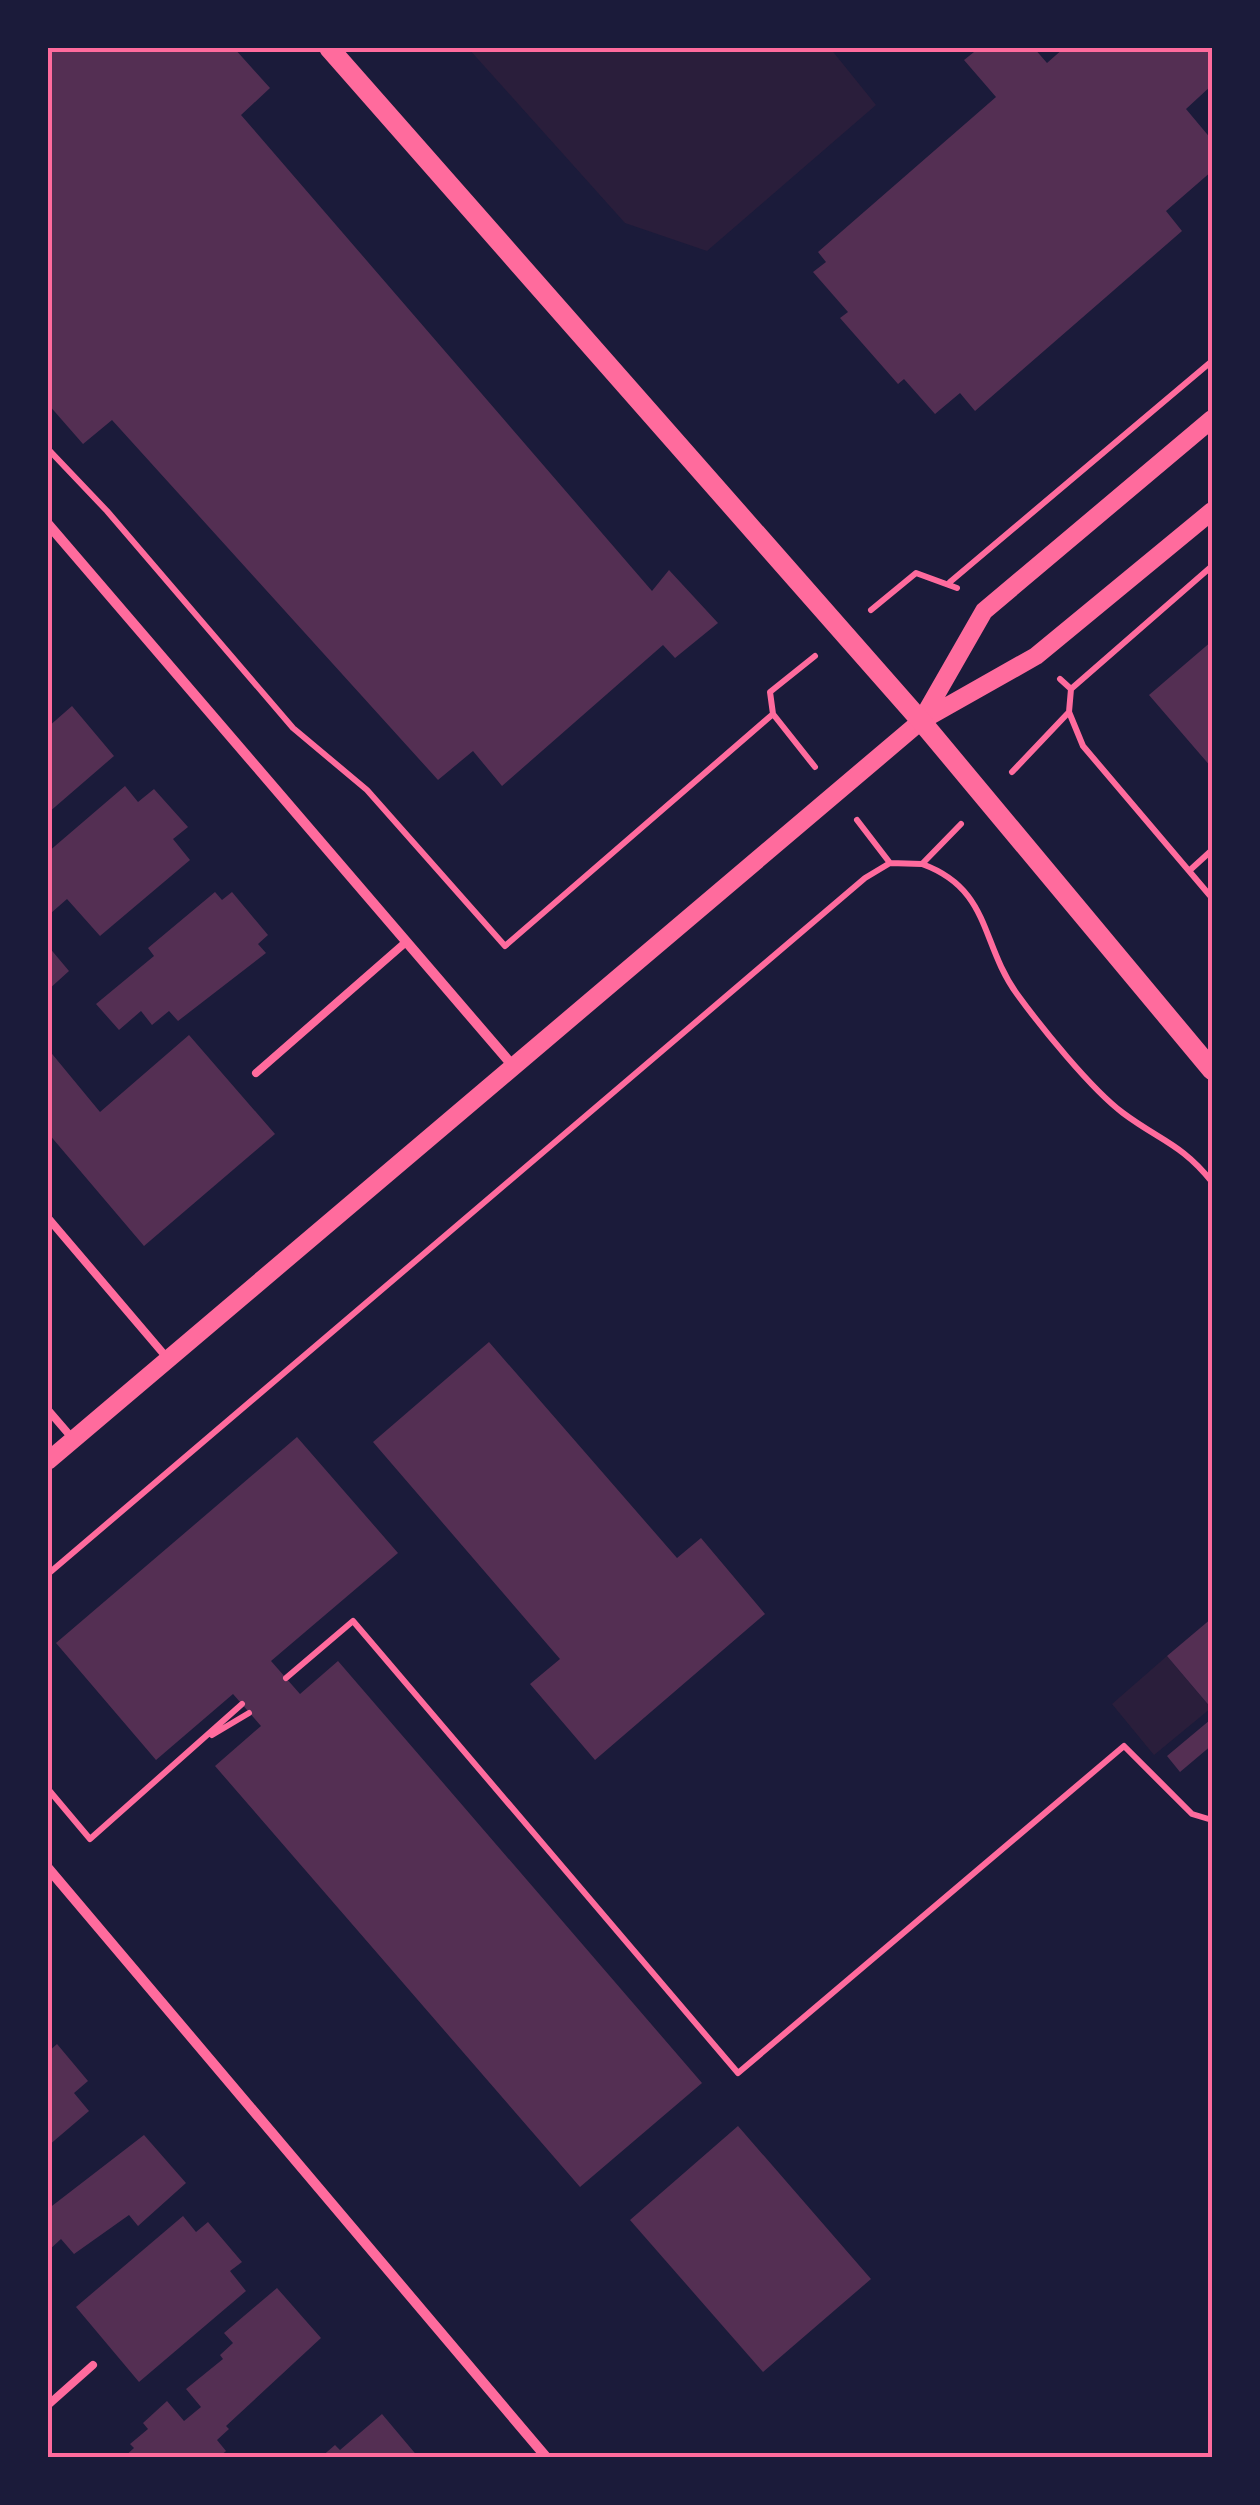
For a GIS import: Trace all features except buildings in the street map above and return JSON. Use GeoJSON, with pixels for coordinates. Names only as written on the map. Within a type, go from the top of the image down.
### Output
{"type":"FeatureCollection","features":[{"type":"Feature","properties":{"kind":"main road"},"geometry":{"type":"LineString","coordinates":[[329,48],[921,721],[1212,1070]]}},
{"type":"Feature","properties":{"kind":"street"},"geometry":{"type":"LineString","coordinates":[[921,721],[984,611],[1212,419]]}},
{"type":"Feature","properties":{"kind":"street"},"geometry":{"type":"LineString","coordinates":[[48,1461],[921,721],[1036,656],[1212,511]]}},
{"type":"Feature","properties":{"kind":"street"},"geometry":{"type":"LineString","coordinates":[[48,524],[513,1066]]}},
{"type":"Feature","properties":{"kind":"street"},"geometry":{"type":"LineString","coordinates":[[48,1868],[547,2458]]}},
{"type":"Feature","properties":{"kind":"lane"},"geometry":{"type":"LineString","coordinates":[[256,1073],[406,942]]}},
{"type":"Feature","properties":{"kind":"lane"},"geometry":{"type":"LineString","coordinates":[[48,1218],[168,1359]]}},
{"type":"Feature","properties":{"kind":"lane"},"geometry":{"type":"LineString","coordinates":[[48,1410],[73,1439]]}},
{"type":"Feature","properties":{"kind":"lane"},"geometry":{"type":"LineString","coordinates":[[48,2405],[93,2365]]}},
{"type":"Feature","properties":{"kind":"path"},"geometry":{"type":"LineString","coordinates":[[950,582],[1212,362]]}},
{"type":"Feature","properties":{"kind":"path"},"geometry":{"type":"LineString","coordinates":[[48,449],[106,510],[293,728],[367,790],[505,946],[773,714]]}},
{"type":"Feature","properties":{"kind":"path"},"geometry":{"type":"LineString","coordinates":[[1071,689],[1212,566]]}},
{"type":"Feature","properties":{"kind":"path"},"geometry":{"type":"LineString","coordinates":[[1070,712],[1083,746],[1212,898]]}},
{"type":"Feature","properties":{"kind":"path"},"geometry":{"type":"LineString","coordinates":[[1189,871],[1212,850]]}},
{"type":"Feature","properties":{"kind":"path"},"geometry":{"type":"LineString","coordinates":[[48,1574],[865,878],[890,863]]}},
{"type":"Feature","properties":{"kind":"path"},"geometry":{"type":"LineString","coordinates":[[922,864],[942,871],[970,898],[1017,994],[1110,1102],[1179,1146],[1212,1182]]}},
{"type":"Feature","properties":{"kind":"path"},"geometry":{"type":"LineString","coordinates":[[286,1678],[353,1622],[738,2072],[1124,1746],[1192,1814],[1212,1820]]}},
{"type":"Feature","properties":{"kind":"path"},"geometry":{"type":"LineString","coordinates":[[212,1736],[220,1721],[242,1704]]}},
{"type":"Feature","properties":{"kind":"path"},"geometry":{"type":"LineString","coordinates":[[48,1789],[90,1839],[212,1736],[249,1713]]}},
{"type":"Feature","properties":{"kind":"shaded area"},"geometry":{"type":"Polygon","coordinates":[[[468,48],[830,48],[876,105],[707,251],[625,223],[468,48]]]}},
{"type":"Feature","properties":{"kind":"shaded area"},"geometry":{"type":"Polygon","coordinates":[[[1167,1656],[1211,1708],[1154,1755],[1112,1704],[1167,1656]]]}}]}
